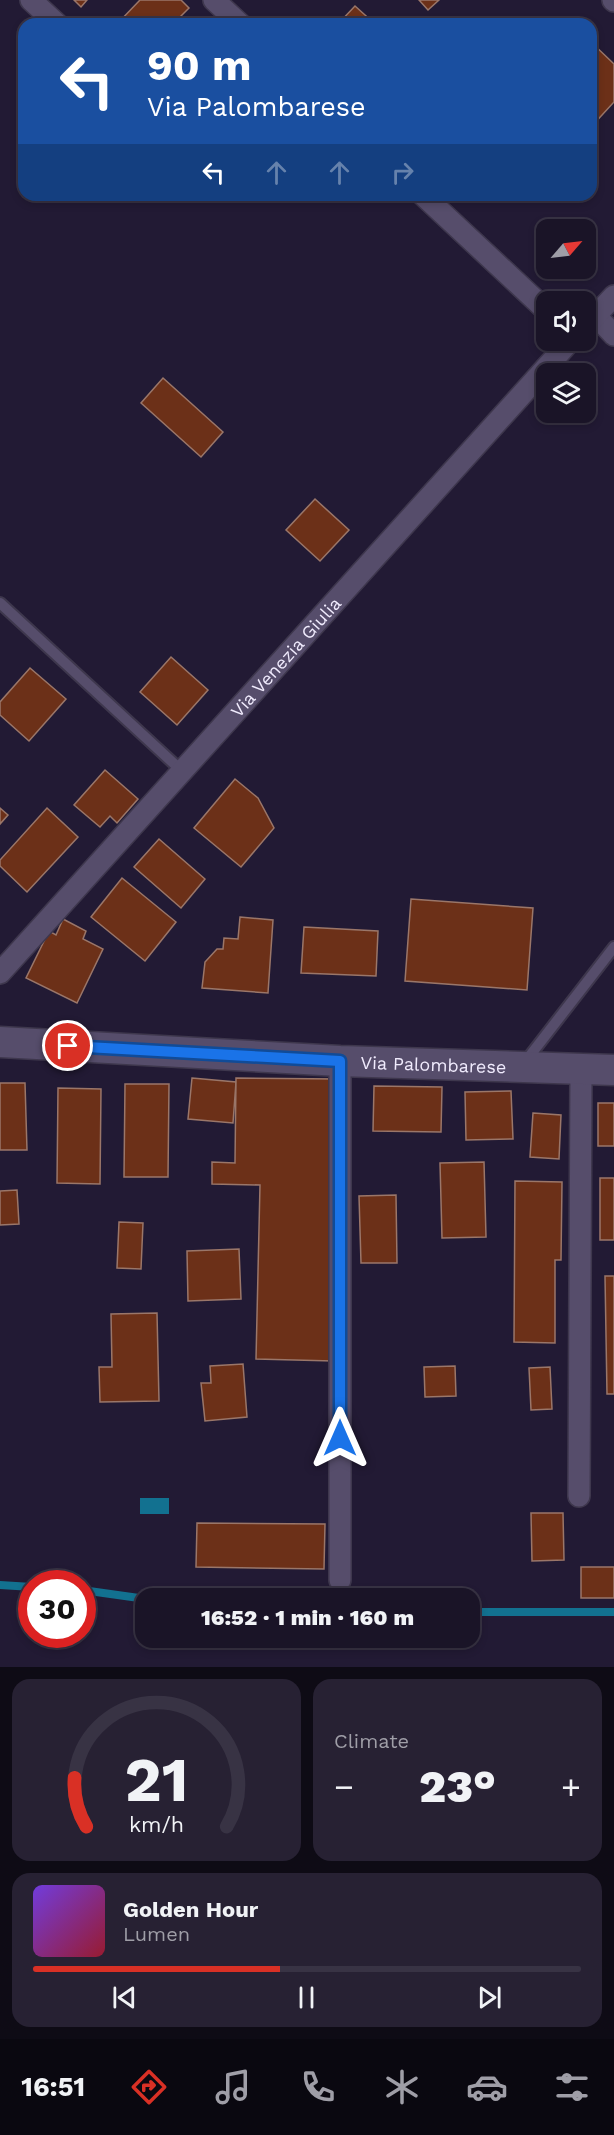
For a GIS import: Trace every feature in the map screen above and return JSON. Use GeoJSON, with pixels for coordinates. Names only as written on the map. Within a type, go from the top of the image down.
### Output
{"type":"FeatureCollection","features":[{"type":"Feature","properties":{"kind":"main road","name":"Via Palombarese"},"geometry":{"type":"LineString","coordinates":[[0,1042],[340,1061],[614,1070]]}},
{"type":"Feature","properties":{"kind":"street"},"geometry":{"type":"LineString","coordinates":[[31,0],[50,18]]}},
{"type":"Feature","properties":{"kind":"street"},"geometry":{"type":"LineString","coordinates":[[214,0],[234,18]]}},
{"type":"Feature","properties":{"kind":"street"},"geometry":{"type":"LineString","coordinates":[[429,201],[536,301]]}},
{"type":"Feature","properties":{"kind":"street"},"geometry":{"type":"LineString","coordinates":[[596,315],[614,296]]}},
{"type":"Feature","properties":{"kind":"street"},"geometry":{"type":"LineString","coordinates":[[596,324],[614,335]]}},
{"type":"Feature","properties":{"kind":"street","name":"Via Venezia Giulia"},"geometry":{"type":"LineString","coordinates":[[0,973],[562,351]]}},
{"type":"Feature","properties":{"kind":"street"},"geometry":{"type":"LineString","coordinates":[[340,1061],[340,1580]]}},
{"type":"Feature","properties":{"kind":"street"},"geometry":{"type":"LineString","coordinates":[[579,1496],[581,1069]]}},
{"type":"Feature","properties":{"kind":"lane"},"geometry":{"type":"LineString","coordinates":[[0,603],[183,772]]}},
{"type":"Feature","properties":{"kind":"lane"},"geometry":{"type":"LineString","coordinates":[[521,1067],[614,947]]}},
{"type":"Feature","properties":{"kind":"water"},"geometry":{"type":"Polygon","coordinates":[[[140,1498],[169,1498],[169,1514],[140,1514],[140,1498]]]}},
{"type":"Feature","properties":{"kind":"building"},"geometry":{"type":"Polygon","coordinates":[[[74,0],[87,0],[81,7],[74,0]]]}},
{"type":"Feature","properties":{"kind":"building"},"geometry":{"type":"Polygon","coordinates":[[[140,0],[181,0],[189,8],[179,18],[123,18],[140,0]]]}},
{"type":"Feature","properties":{"kind":"building"},"geometry":{"type":"Polygon","coordinates":[[[419,0],[439,0],[428,10],[419,0]]]}},
{"type":"Feature","properties":{"kind":"building"},"geometry":{"type":"Polygon","coordinates":[[[355,6],[368,18],[344,18],[355,6]]]}},
{"type":"Feature","properties":{"kind":"building"},"geometry":{"type":"Polygon","coordinates":[[[597,48],[614,64],[614,102],[597,120],[597,48]]]}},
{"type":"Feature","properties":{"kind":"building"},"geometry":{"type":"Polygon","coordinates":[[[163,378],[223,432],[201,457],[141,403],[163,378]]]}},
{"type":"Feature","properties":{"kind":"building"},"geometry":{"type":"Polygon","coordinates":[[[315,499],[349,530],[320,561],[286,530],[315,499]]]}},
{"type":"Feature","properties":{"kind":"building"},"geometry":{"type":"Polygon","coordinates":[[[171,657],[208,690],[177,725],[140,692],[171,657]]]}},
{"type":"Feature","properties":{"kind":"building"},"geometry":{"type":"Polygon","coordinates":[[[30,668],[66,699],[29,741],[0,715],[0,702],[30,668]]]}},
{"type":"Feature","properties":{"kind":"building"},"geometry":{"type":"Polygon","coordinates":[[[105,770],[138,799],[117,823],[110,816],[100,827],[74,805],[105,770]]]}},
{"type":"Feature","properties":{"kind":"building"},"geometry":{"type":"Polygon","coordinates":[[[235,779],[258,798],[274,828],[241,867],[194,828],[235,779]]]}},
{"type":"Feature","properties":{"kind":"building"},"geometry":{"type":"Polygon","coordinates":[[[0,808],[8,815],[0,824],[0,808]]]}},
{"type":"Feature","properties":{"kind":"building"},"geometry":{"type":"Polygon","coordinates":[[[47,808],[78,837],[27,892],[0,866],[0,860],[47,808]]]}},
{"type":"Feature","properties":{"kind":"building"},"geometry":{"type":"Polygon","coordinates":[[[159,839],[205,879],[181,908],[134,867],[159,839]]]}},
{"type":"Feature","properties":{"kind":"building"},"geometry":{"type":"Polygon","coordinates":[[[122,878],[176,922],[145,961],[91,917],[122,878]]]}},
{"type":"Feature","properties":{"kind":"building"},"geometry":{"type":"Polygon","coordinates":[[[411,899],[533,908],[527,990],[405,981],[411,899]]]}},
{"type":"Feature","properties":{"kind":"building"},"geometry":{"type":"Polygon","coordinates":[[[240,917],[273,920],[268,993],[202,988],[205,962],[217,949],[223,949],[224,938],[238,939],[240,917]]]}},
{"type":"Feature","properties":{"kind":"building"},"geometry":{"type":"Polygon","coordinates":[[[63,919],[86,931],[83,939],[103,949],[77,1003],[26,978],[49,931],[56,935],[63,919]]]}},
{"type":"Feature","properties":{"kind":"building"},"geometry":{"type":"Polygon","coordinates":[[[304,927],[378,931],[376,976],[301,973],[304,927]]]}},
{"type":"Feature","properties":{"kind":"building"},"geometry":{"type":"Polygon","coordinates":[[[192,1078],[236,1082],[233,1123],[188,1119],[192,1078]]]}},
{"type":"Feature","properties":{"kind":"building"},"geometry":{"type":"Polygon","coordinates":[[[236,1078],[338,1079],[333,1361],[256,1359],[260,1185],[212,1184],[212,1162],[235,1163],[236,1078]]]}},
{"type":"Feature","properties":{"kind":"building"},"geometry":{"type":"Polygon","coordinates":[[[0,1083],[25,1083],[27,1150],[0,1150],[0,1083]]]}},
{"type":"Feature","properties":{"kind":"building"},"geometry":{"type":"Polygon","coordinates":[[[125,1084],[169,1084],[168,1177],[124,1177],[125,1084]]]}},
{"type":"Feature","properties":{"kind":"building"},"geometry":{"type":"Polygon","coordinates":[[[374,1086],[442,1087],[441,1132],[373,1131],[374,1086]]]}},
{"type":"Feature","properties":{"kind":"building"},"geometry":{"type":"Polygon","coordinates":[[[58,1088],[101,1089],[100,1184],[57,1183],[58,1088]]]}},
{"type":"Feature","properties":{"kind":"building"},"geometry":{"type":"Polygon","coordinates":[[[511,1091],[513,1139],[466,1140],[465,1092],[511,1091]]]}},
{"type":"Feature","properties":{"kind":"building"},"geometry":{"type":"Polygon","coordinates":[[[598,1103],[614,1103],[614,1146],[598,1146],[598,1103]]]}},
{"type":"Feature","properties":{"kind":"building"},"geometry":{"type":"Polygon","coordinates":[[[533,1113],[561,1115],[559,1159],[530,1157],[533,1113]]]}},
{"type":"Feature","properties":{"kind":"building"},"geometry":{"type":"Polygon","coordinates":[[[484,1162],[486,1237],[442,1238],[440,1163],[484,1162]]]}},
{"type":"Feature","properties":{"kind":"building"},"geometry":{"type":"Polygon","coordinates":[[[600,1178],[614,1178],[614,1240],[600,1240],[600,1178]]]}},
{"type":"Feature","properties":{"kind":"building"},"geometry":{"type":"Polygon","coordinates":[[[515,1181],[562,1182],[561,1260],[555,1260],[555,1343],[514,1342],[515,1181]]]}},
{"type":"Feature","properties":{"kind":"building"},"geometry":{"type":"Polygon","coordinates":[[[17,1190],[19,1224],[0,1225],[0,1191],[17,1190]]]}},
{"type":"Feature","properties":{"kind":"building"},"geometry":{"type":"Polygon","coordinates":[[[396,1195],[397,1263],[361,1263],[359,1196],[396,1195]]]}},
{"type":"Feature","properties":{"kind":"building"},"geometry":{"type":"Polygon","coordinates":[[[119,1222],[143,1223],[141,1269],[117,1268],[119,1222]]]}},
{"type":"Feature","properties":{"kind":"building"},"geometry":{"type":"Polygon","coordinates":[[[239,1249],[241,1299],[188,1301],[187,1251],[239,1249]]]}},
{"type":"Feature","properties":{"kind":"building"},"geometry":{"type":"Polygon","coordinates":[[[605,1276],[614,1276],[614,1394],[607,1394],[605,1276]]]}},
{"type":"Feature","properties":{"kind":"building"},"geometry":{"type":"Polygon","coordinates":[[[157,1313],[159,1401],[100,1402],[99,1367],[112,1367],[111,1314],[157,1313]]]}},
{"type":"Feature","properties":{"kind":"building"},"geometry":{"type":"Polygon","coordinates":[[[243,1364],[247,1417],[205,1421],[201,1383],[211,1383],[210,1366],[243,1364]]]}},
{"type":"Feature","properties":{"kind":"building"},"geometry":{"type":"Polygon","coordinates":[[[455,1366],[456,1396],[425,1397],[424,1367],[455,1366]]]}},
{"type":"Feature","properties":{"kind":"building"},"geometry":{"type":"Polygon","coordinates":[[[550,1367],[552,1409],[531,1410],[529,1368],[550,1367]]]}},
{"type":"Feature","properties":{"kind":"building"},"geometry":{"type":"Polygon","coordinates":[[[531,1513],[563,1513],[564,1560],[532,1561],[531,1513]]]}},
{"type":"Feature","properties":{"kind":"building"},"geometry":{"type":"Polygon","coordinates":[[[197,1523],[325,1524],[324,1569],[196,1567],[197,1523]]]}},
{"type":"Feature","properties":{"kind":"building"},"geometry":{"type":"Polygon","coordinates":[[[581,1567],[614,1567],[614,1598],[581,1598],[581,1567]]]}},
{"type":"Feature","properties":{"kind":"waterway"},"geometry":{"type":"LineString","coordinates":[[0,1585],[18,1586]]}},
{"type":"Feature","properties":{"kind":"waterway"},"geometry":{"type":"LineString","coordinates":[[96,1592],[135,1597]]}},
{"type":"Feature","properties":{"kind":"waterway"},"geometry":{"type":"LineString","coordinates":[[480,1612],[614,1612]]}},
{"type":"Feature","properties":{"kind":"route"},"geometry":{"type":"LineString","coordinates":[[68,1046],[340,1061],[340,1438]]}}]}
